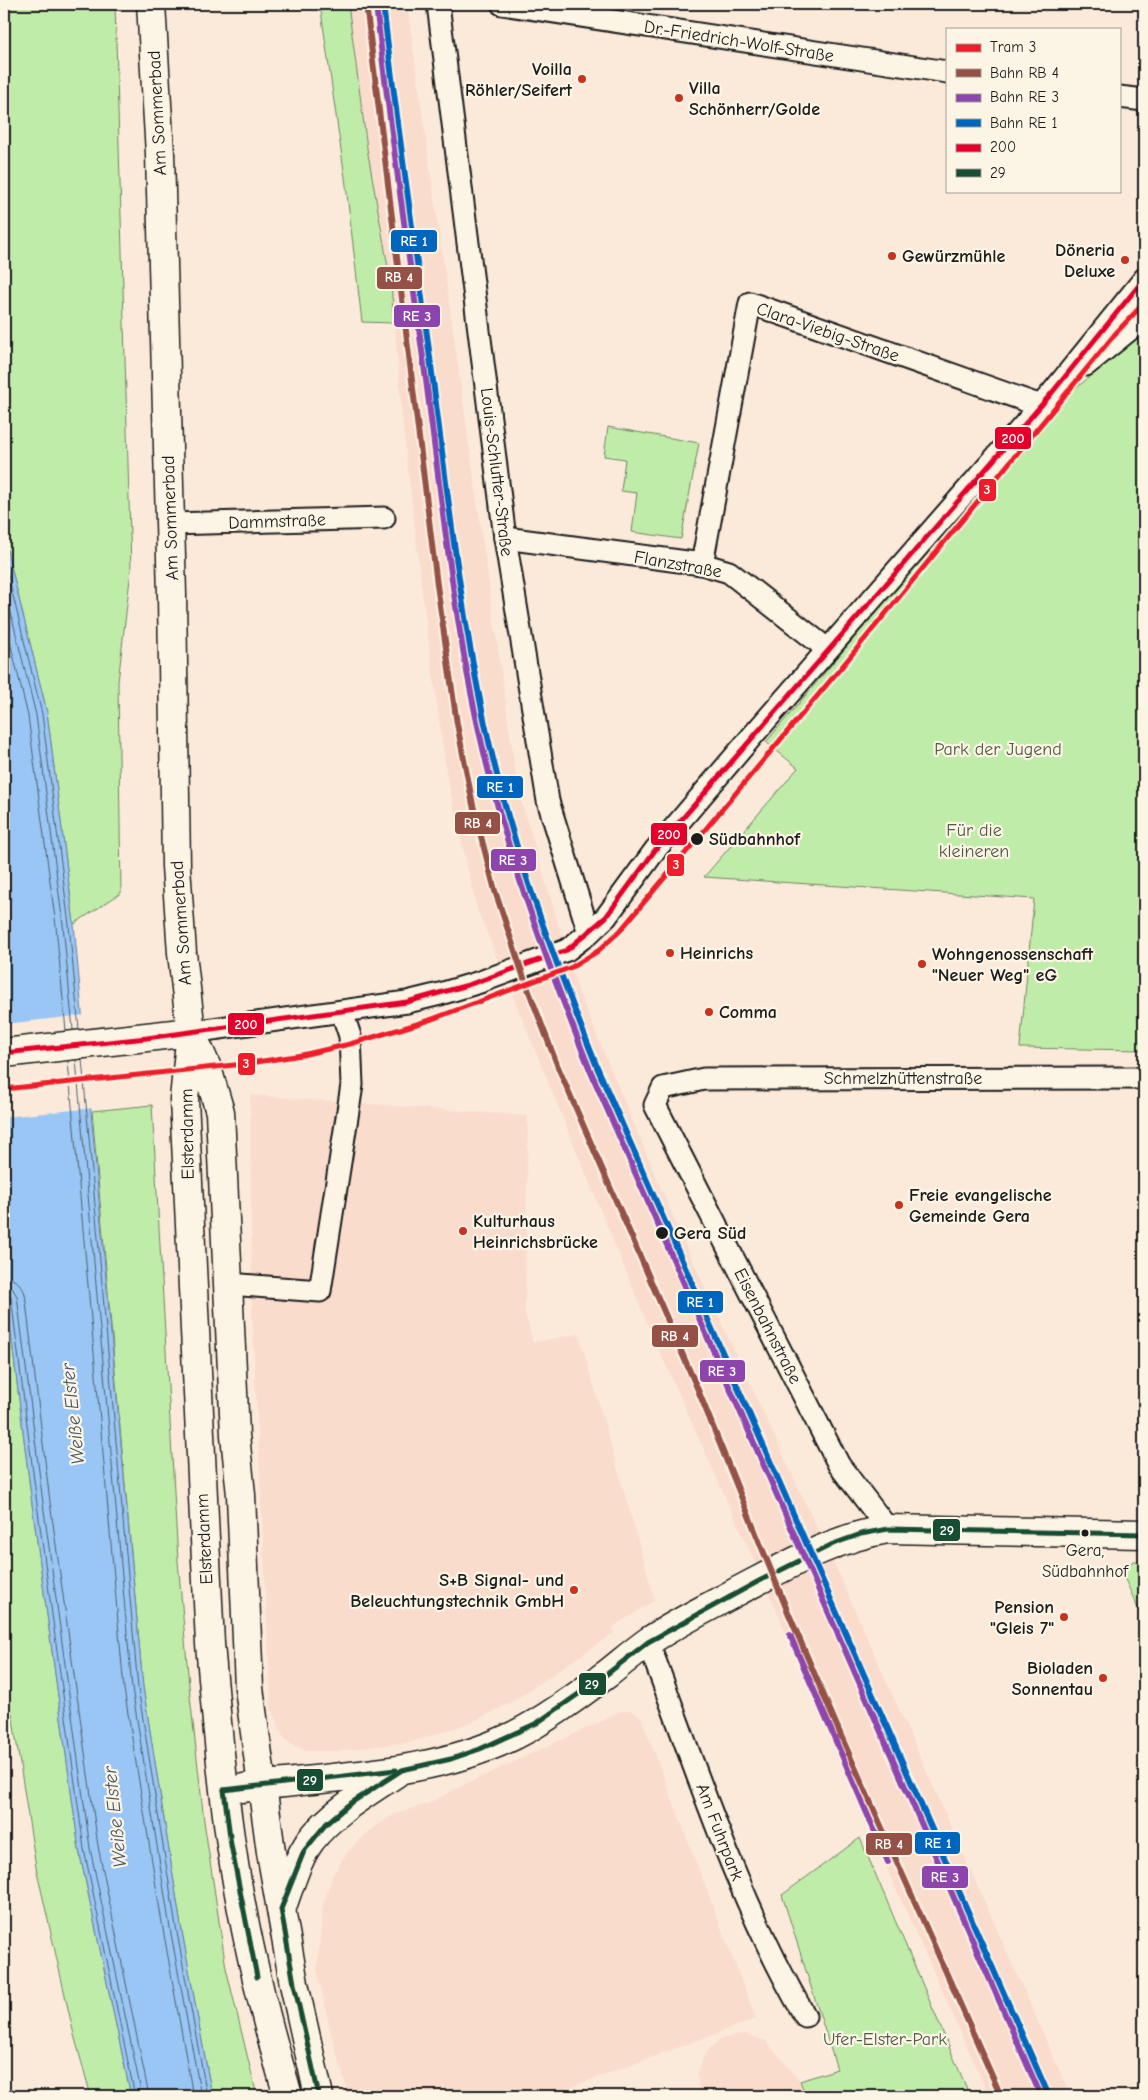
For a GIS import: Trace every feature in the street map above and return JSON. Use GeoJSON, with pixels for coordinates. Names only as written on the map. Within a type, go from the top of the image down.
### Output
{"type":"FeatureCollection","features":[{"type":"Feature","properties":{"kind":"main road","name":"Am Sommerbad"},"geometry":{"type":"LineString","coordinates":[[151,4],[160,154],[170,524],[176,866],[182,953],[191,1032]]}},
{"type":"Feature","properties":{"kind":"main road"},"geometry":{"type":"LineString","coordinates":[[4,1053],[191,1032]]}},
{"type":"Feature","properties":{"kind":"main road","name":"Elsterdamm"},"geometry":{"type":"LineString","coordinates":[[191,1032],[207,1068],[220,1112],[236,1435],[241,1494],[249,1688],[261,1785],[281,1909],[294,1984],[319,2096]]}},
{"type":"Feature","properties":{"kind":"main road","name":"Elsterdamm"},"geometry":{"type":"LineString","coordinates":[[191,1032],[184,1099],[204,1558],[210,1653],[231,1845],[264,2006],[288,2096]]}},
{"type":"Feature","properties":{"kind":"main road"},"geometry":{"type":"LineString","coordinates":[[224,1790],[402,1770],[450,1759],[480,1749],[530,1727],[564,1706],[648,1642],[734,1594],[833,1544],[861,1534],[888,1529],[1144,1534]]}},
{"type":"Feature","properties":{"kind":"main road"},"geometry":{"type":"LineString","coordinates":[[281,1909],[293,1877],[311,1840],[348,1805],[402,1770]]}},
{"type":"Feature","properties":{"kind":"street","name":"Louis-Schlutter-Straße"},"geometry":{"type":"LineString","coordinates":[[438,4],[504,538],[548,801],[590,933]]}},
{"type":"Feature","properties":{"kind":"street","name":"Dr.-Friedrich-Wolf-Straße"},"geometry":{"type":"LineString","coordinates":[[502,4],[946,72]]}},
{"type":"Feature","properties":{"kind":"street"},"geometry":{"type":"LineString","coordinates":[[1120,97],[1144,100]]}},
{"type":"Feature","properties":{"kind":"street"},"geometry":{"type":"LineString","coordinates":[[191,1032],[407,1002],[471,984],[567,950],[590,933],[606,916],[656,849],[827,649],[1046,400],[1144,280]]}},
{"type":"Feature","properties":{"kind":"street","name":"Clara-Viebig-Straße"},"geometry":{"type":"LineString","coordinates":[[702,564],[750,303],[1046,400]]}},
{"type":"Feature","properties":{"kind":"street"},"geometry":{"type":"LineString","coordinates":[[1046,400],[1144,318]]}},
{"type":"Feature","properties":{"kind":"street","name":"Dammstraße"},"geometry":{"type":"LineString","coordinates":[[170,524],[384,518]]}},
{"type":"Feature","properties":{"kind":"street","name":"Flanzstraße"},"geometry":{"type":"LineString","coordinates":[[504,538],[702,564],[729,572],[827,649]]}},
{"type":"Feature","properties":{"kind":"street"},"geometry":{"type":"LineString","coordinates":[[228,1284],[320,1291],[352,1085],[350,1036],[342,1012]]}},
{"type":"Feature","properties":{"kind":"street","name":"Schmelzhüttenstraße"},"geometry":{"type":"LineString","coordinates":[[663,1088],[704,1079],[1144,1078]]}},
{"type":"Feature","properties":{"kind":"street","name":"Eisenbahnstraße"},"geometry":{"type":"LineString","coordinates":[[663,1088],[655,1104],[659,1113],[839,1465],[888,1529]]}},
{"type":"Feature","properties":{"kind":"street","name":"Am Fuhrpark"},"geometry":{"type":"LineString","coordinates":[[648,1642],[740,1886],[787,1985],[805,2016]]}},
{"type":"Feature","properties":{"kind":"shaded area"},"geometry":{"type":"Polygon","coordinates":[[[348,4],[407,4],[518,790],[579,993],[682,1238],[841,1579],[1071,2096],[989,2096],[874,1840],[775,1607],[649,1328],[477,909],[447,778],[423,600],[403,429],[391,284],[367,148],[348,4]]]}},
{"type":"Feature","properties":{"kind":"shaded area"},"geometry":{"type":"Polygon","coordinates":[[[250,1095],[528,1116],[525,1313],[533,1342],[579,1334],[655,1600],[613,1627],[614,1633],[512,1702],[473,1722],[412,1742],[338,1751],[306,1751],[292,1745],[283,1737],[271,1709],[252,1315],[250,1095]]]}},
{"type":"Feature","properties":{"kind":"shaded area"},"geometry":{"type":"Polygon","coordinates":[[[631,1710],[641,1717],[756,2019],[547,2096],[349,2096],[331,2034],[317,1970],[323,1905],[332,1876],[348,1851],[371,1829],[395,1814],[429,1803],[618,1712],[631,1710]]]}},
{"type":"Feature","properties":{"kind":"shaded area"},"geometry":{"type":"Polygon","coordinates":[[[744,2034],[766,2041],[800,2081],[806,2096],[687,2096],[699,2092],[697,2074],[705,2053],[720,2039],[744,2034]]]}},
{"type":"Feature","properties":{"kind":"green space"},"geometry":{"type":"Polygon","coordinates":[[[4,4],[115,4],[131,570],[118,682],[121,893],[74,924],[47,712],[4,538],[4,4]]]}},
{"type":"Feature","properties":{"kind":"green space"},"geometry":{"type":"Polygon","coordinates":[[[320,4],[348,4],[367,148],[391,284],[394,323],[362,322],[346,185],[320,4]]]}},
{"type":"Feature","properties":{"kind":"green space","name":"Park der Jugend"},"geometry":{"type":"Polygon","coordinates":[[[1144,333],[1144,1050],[1020,1048],[1034,899],[704,877],[798,768],[766,742],[1045,413],[1144,333]]]}},
{"type":"Feature","properties":{"kind":"green space"},"geometry":{"type":"Polygon","coordinates":[[[608,427],[699,443],[681,539],[632,532],[637,493],[621,491],[625,459],[604,456],[608,427]]]}},
{"type":"Feature","properties":{"kind":"green space"},"geometry":{"type":"Polygon","coordinates":[[[152,1105],[178,1561],[190,1696],[204,1821],[226,1968],[257,2096],[212,2096],[181,1926],[143,1687],[92,1111],[152,1105]]]}},
{"type":"Feature","properties":{"kind":"green space"},"geometry":{"type":"Polygon","coordinates":[[[4,1277],[32,1504],[79,1850],[131,2096],[91,2096],[74,2035],[36,1867],[12,1713],[4,1710],[4,1277]]]}},
{"type":"Feature","properties":{"kind":"green space"},"geometry":{"type":"Polygon","coordinates":[[[1134,1561],[1144,1561],[1144,1622],[1120,1568],[1134,1561]]]}},
{"type":"Feature","properties":{"kind":"green space","name":"Ufer-Elster-Park"},"geometry":{"type":"Polygon","coordinates":[[[860,1838],[970,2096],[806,2096],[800,2081],[837,2069],[782,1895],[860,1838]]]}},
{"type":"Feature","properties":{"kind":"water","name":"Weiße Elster"},"geometry":{"type":"Polygon","coordinates":[[[4,538],[47,712],[74,924],[143,1687],[181,1926],[212,2096],[131,2096],[79,1850],[32,1504],[4,1277],[4,538]]]}},
{"type":"Feature","properties":{"kind":"pier"},"geometry":{"type":"Polygon","coordinates":[[[85,1015],[94,1108],[4,1117],[4,1024],[85,1015]]]}},
{"type":"Feature","properties":{"kind":"tram line","name":"3"},"geometry":{"type":"LineString","coordinates":[[4,1089],[244,1064],[302,1055],[350,1044],[427,1021],[572,967],[598,951],[620,931],[845,663],[1115,334],[1144,303]]}},
{"type":"Feature","properties":{"kind":"transit line"},"geometry":{"type":"LineString","coordinates":[[366,4],[437,585],[457,724],[473,805],[495,891],[525,981],[558,1067],[698,1390],[785,1605],[842,1738],[1001,2096]]}},
{"type":"Feature","properties":{"kind":"transit line"},"geometry":{"type":"LineString","coordinates":[[383,4],[465,620],[495,767],[516,844],[554,956],[597,1067],[1049,2096]]}},
{"type":"Feature","properties":{"kind":"transit line"},"geometry":{"type":"LineString","coordinates":[[376,5],[393,146],[467,673],[488,769],[521,884],[547,959],[590,1070],[1041,2096]]}},
{"type":"Feature","properties":{"kind":"transit line","name":"200"},"geometry":{"type":"LineString","coordinates":[[4,1053],[147,1038],[407,1002],[468,985],[567,950],[606,917],[656,849],[1051,394],[1144,279]]}},
{"type":"Feature","properties":{"kind":"transit line","name":"29"},"geometry":{"type":"LineString","coordinates":[[319,2096],[294,1984],[281,1909],[304,1851],[326,1824],[348,1805],[402,1770],[451,1759],[480,1749],[537,1723],[607,1674],[648,1642],[759,1581],[833,1544],[861,1534],[888,1529],[1144,1534]]}},
{"type":"Feature","properties":{"kind":"transit line"},"geometry":{"type":"LineString","coordinates":[[790,1635],[888,1862]]}},
{"type":"Feature","properties":{"kind":"transit line","name":"29"},"geometry":{"type":"LineString","coordinates":[[224,1790],[396,1770]]}},
{"type":"Feature","properties":{"kind":"transit line","name":"29"},"geometry":{"type":"LineString","coordinates":[[224,1790],[231,1845],[257,1977]]}},
{"type":"Feature","properties":{"kind":"place","name":"Voilla Röhler/Seifert"},"geometry":{"type":"Point","coordinates":[582,79]}},
{"type":"Feature","properties":{"kind":"place","name":"Villa Schönherr/Golde"},"geometry":{"type":"Point","coordinates":[679,98]}},
{"type":"Feature","properties":{"kind":"place","name":"Gewürzmühle"},"geometry":{"type":"Point","coordinates":[892,256]}},
{"type":"Feature","properties":{"kind":"place","name":"Döneria Deluxe"},"geometry":{"type":"Point","coordinates":[1125,260]}},
{"type":"Feature","properties":{"kind":"place","name":"Südbahnhof"},"geometry":{"type":"Point","coordinates":[697,839]}},
{"type":"Feature","properties":{"kind":"place","name":"Heinrichs"},"geometry":{"type":"Point","coordinates":[670,953]}},
{"type":"Feature","properties":{"kind":"place","name":"Wohngenossenschaft \"Neuer Weg\" eG"},"geometry":{"type":"Point","coordinates":[922,964]}},
{"type":"Feature","properties":{"kind":"place","name":"Comma"},"geometry":{"type":"Point","coordinates":[709,1012]}},
{"type":"Feature","properties":{"kind":"place","name":"Freie evangelische Gemeinde Gera"},"geometry":{"type":"Point","coordinates":[899,1205]}},
{"type":"Feature","properties":{"kind":"place","name":"Kulturhaus Heinrichsbrücke"},"geometry":{"type":"Point","coordinates":[463,1231]}},
{"type":"Feature","properties":{"kind":"place","name":"Gera Süd"},"geometry":{"type":"Point","coordinates":[662,1233]}},
{"type":"Feature","properties":{"kind":"place","name":"Gera, Südbahnhof"},"geometry":{"type":"Point","coordinates":[1085,1533]}},
{"type":"Feature","properties":{"kind":"place","name":"S+B Signal- und Beleuchtungstechnik GmbH"},"geometry":{"type":"Point","coordinates":[574,1590]}},
{"type":"Feature","properties":{"kind":"place","name":"Pension \"Gleis 7\""},"geometry":{"type":"Point","coordinates":[1064,1617]}},
{"type":"Feature","properties":{"kind":"place","name":"Bioladen Sonnentau"},"geometry":{"type":"Point","coordinates":[1103,1678]}},
{"type":"Feature","properties":{"kind":"park label","name":"Für die kleineren"},"geometry":{"type":"Point","coordinates":[974,840]}}]}
